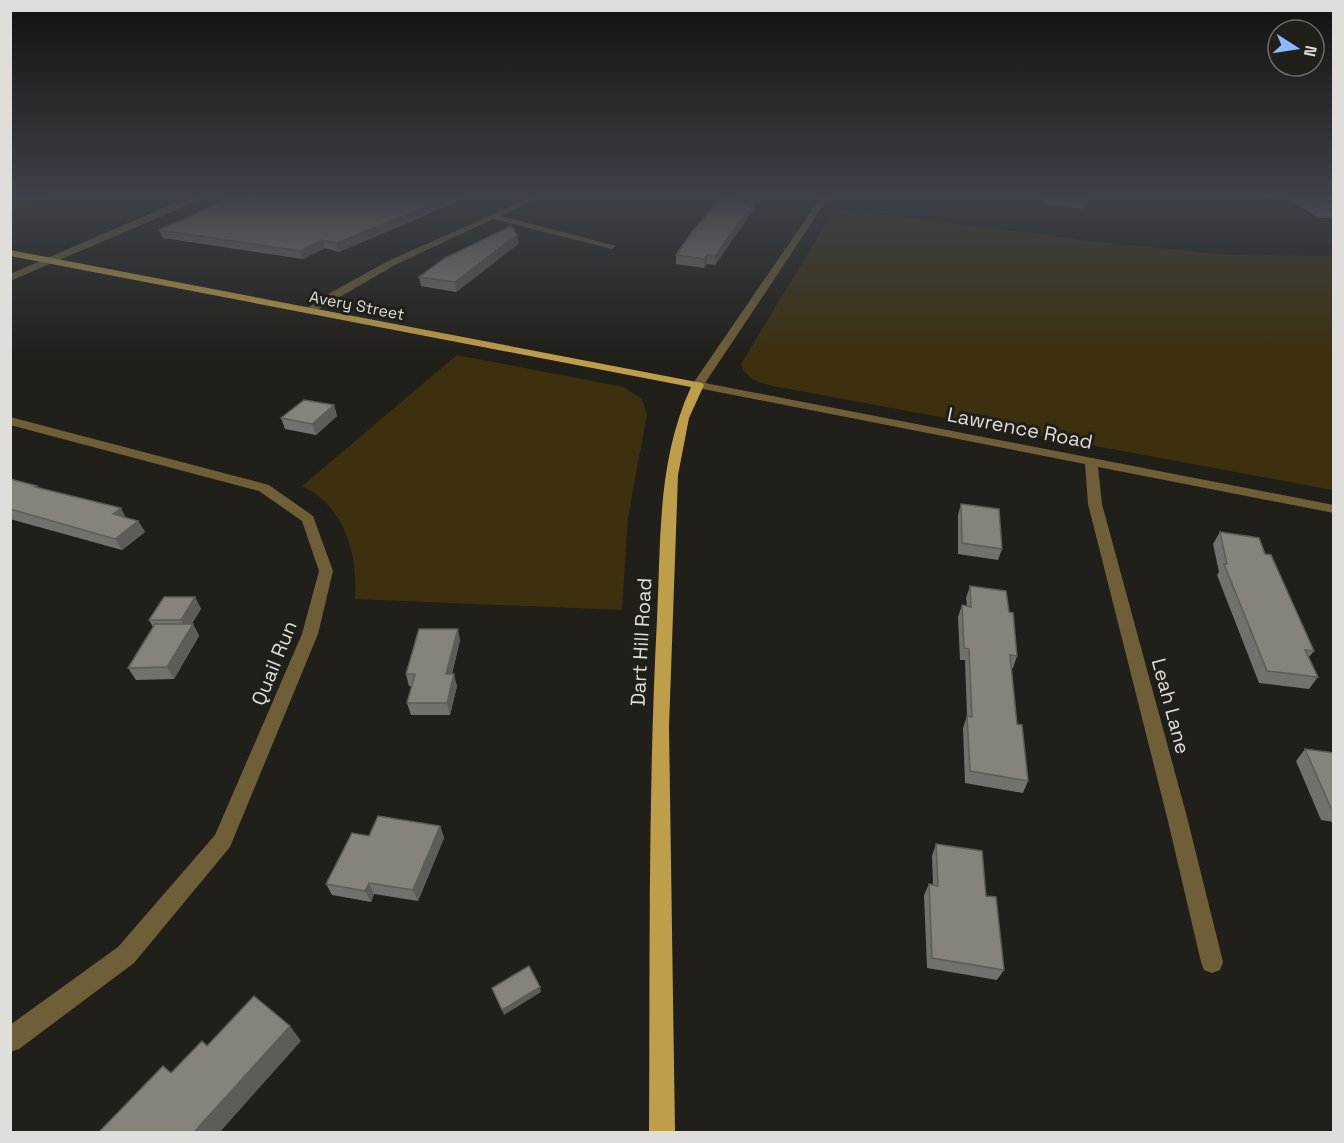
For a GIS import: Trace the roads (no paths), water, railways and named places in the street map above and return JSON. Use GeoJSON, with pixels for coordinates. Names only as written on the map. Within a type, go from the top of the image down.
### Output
{"type":"FeatureCollection","features":[{"type":"Feature","properties":{"kind":"main road","name":"Avery Street"},"geometry":{"type":"LineString","coordinates":[[10,253],[698,386]]}},
{"type":"Feature","properties":{"kind":"main road","name":"Dart Hill Road"},"geometry":{"type":"LineString","coordinates":[[662,1132],[660,727],[671,475],[683,418],[698,386]]}},
{"type":"Feature","properties":{"kind":"street"},"geometry":{"type":"LineString","coordinates":[[10,279],[74,250]]}},
{"type":"Feature","properties":{"kind":"street"},"geometry":{"type":"LineString","coordinates":[[308,311],[341,290],[416,250]]}},
{"type":"Feature","properties":{"kind":"street","name":"Dart Hill Road"},"geometry":{"type":"LineString","coordinates":[[698,386],[789,250]]}},
{"type":"Feature","properties":{"kind":"street","name":"Lawrence Road"},"geometry":{"type":"LineString","coordinates":[[698,386],[1334,509]]}},
{"type":"Feature","properties":{"kind":"street","name":"Quail Run"},"geometry":{"type":"LineString","coordinates":[[10,421],[264,488],[308,519],[326,571],[310,634],[223,841],[126,955],[10,1040]]}},
{"type":"Feature","properties":{"kind":"street","name":"Leah Lane"},"geometry":{"type":"LineString","coordinates":[[1091,461],[1095,504],[1178,817],[1212,962]]}}]}
